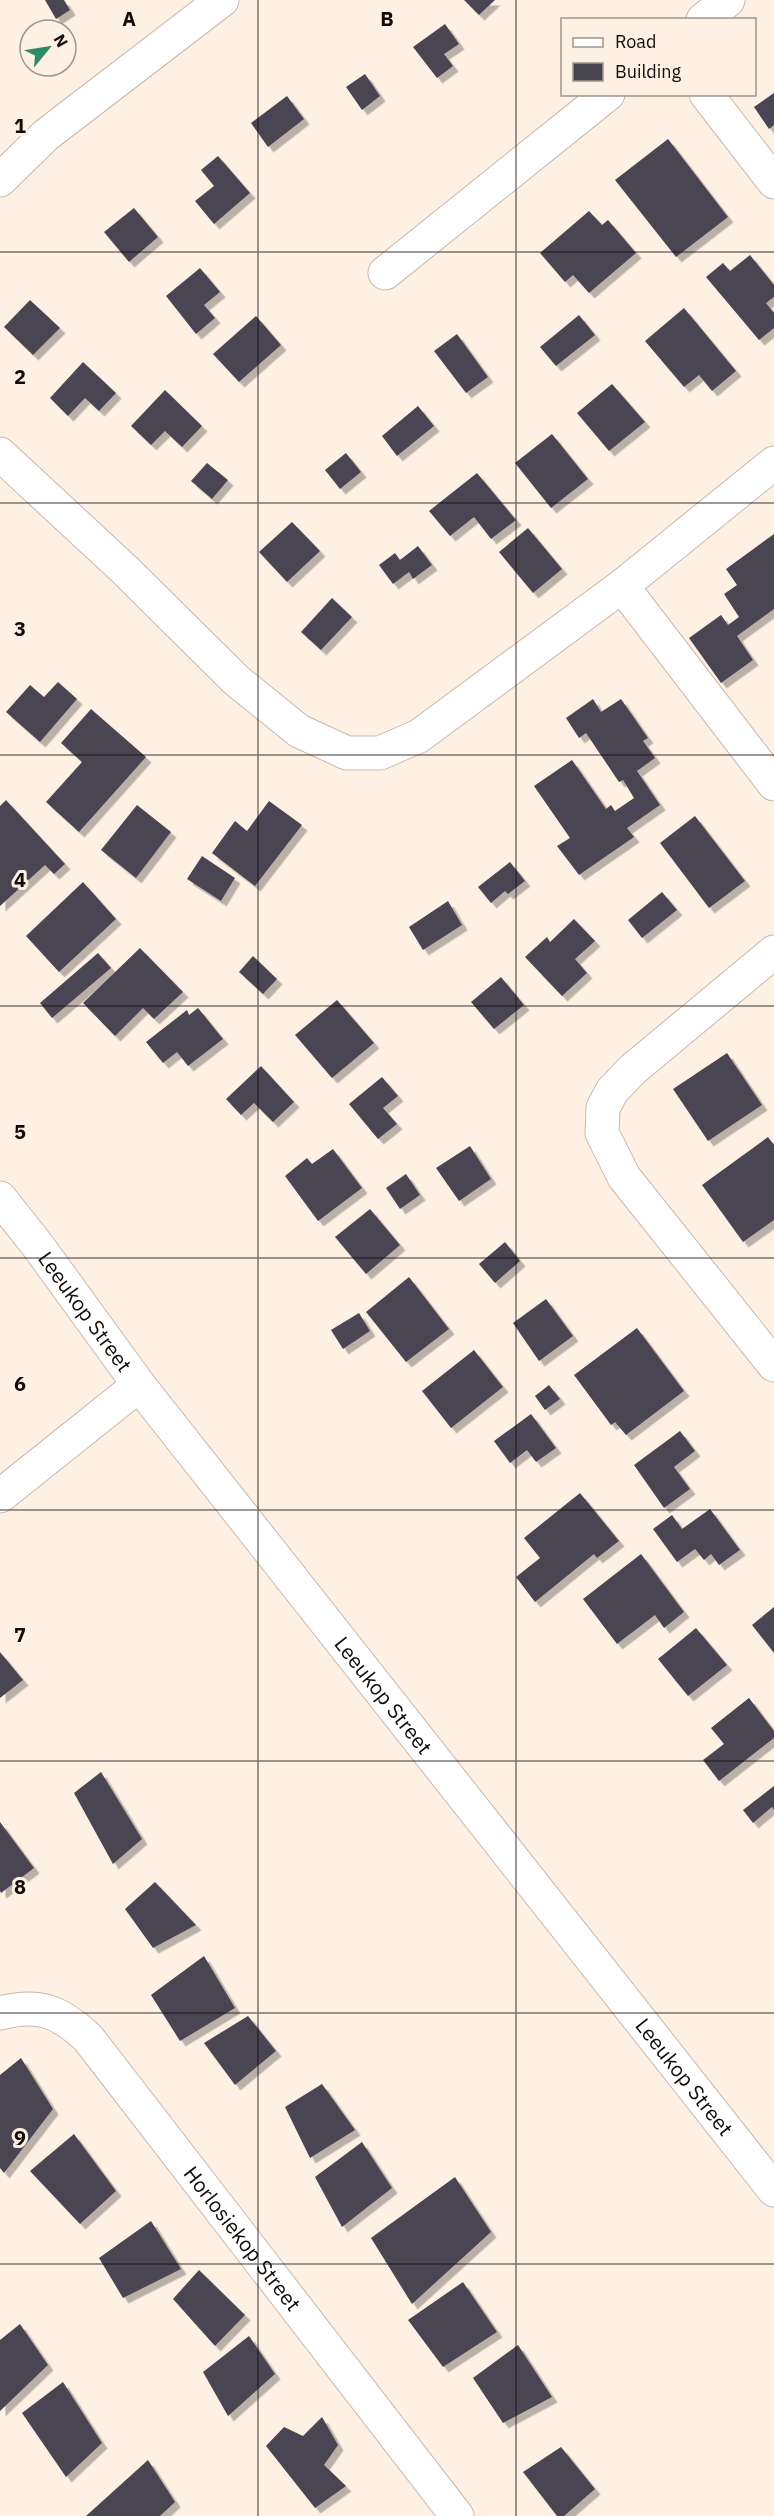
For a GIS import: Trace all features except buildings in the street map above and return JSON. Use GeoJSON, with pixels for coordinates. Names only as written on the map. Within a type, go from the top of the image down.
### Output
{"type":"FeatureCollection","features":[{"type":"Feature","properties":{"kind":"street"},"geometry":{"type":"LineString","coordinates":[[0,180],[46,135],[222,0]]}},
{"type":"Feature","properties":{"kind":"street"},"geometry":{"type":"LineString","coordinates":[[706,18],[728,0]]}},
{"type":"Feature","properties":{"kind":"street"},"geometry":{"type":"LineString","coordinates":[[385,273],[606,96]]}},
{"type":"Feature","properties":{"kind":"street"},"geometry":{"type":"LineString","coordinates":[[708,96],[774,182]]}},
{"type":"Feature","properties":{"kind":"street"},"geometry":{"type":"LineString","coordinates":[[0,454],[125,570],[236,680],[299,731],[347,753],[380,753],[419,736],[622,586],[774,463]]}},
{"type":"Feature","properties":{"kind":"street"},"geometry":{"type":"LineString","coordinates":[[622,586],[774,784]]}},
{"type":"Feature","properties":{"kind":"street"},"geometry":{"type":"LineString","coordinates":[[774,952],[632,1070],[612,1090],[603,1108],[602,1133],[624,1177],[774,1365]]}},
{"type":"Feature","properties":{"kind":"street","name":"Leeukop Street"},"geometry":{"type":"LineString","coordinates":[[0,1198],[38,1246],[139,1385],[774,2190]]}},
{"type":"Feature","properties":{"kind":"street"},"geometry":{"type":"LineString","coordinates":[[0,1496],[139,1385]]}},
{"type":"Feature","properties":{"kind":"street","name":"Horlosiekop Street"},"geometry":{"type":"LineString","coordinates":[[0,2013],[21,2008],[45,2011],[68,2019],[88,2038],[457,2516]]}}]}
